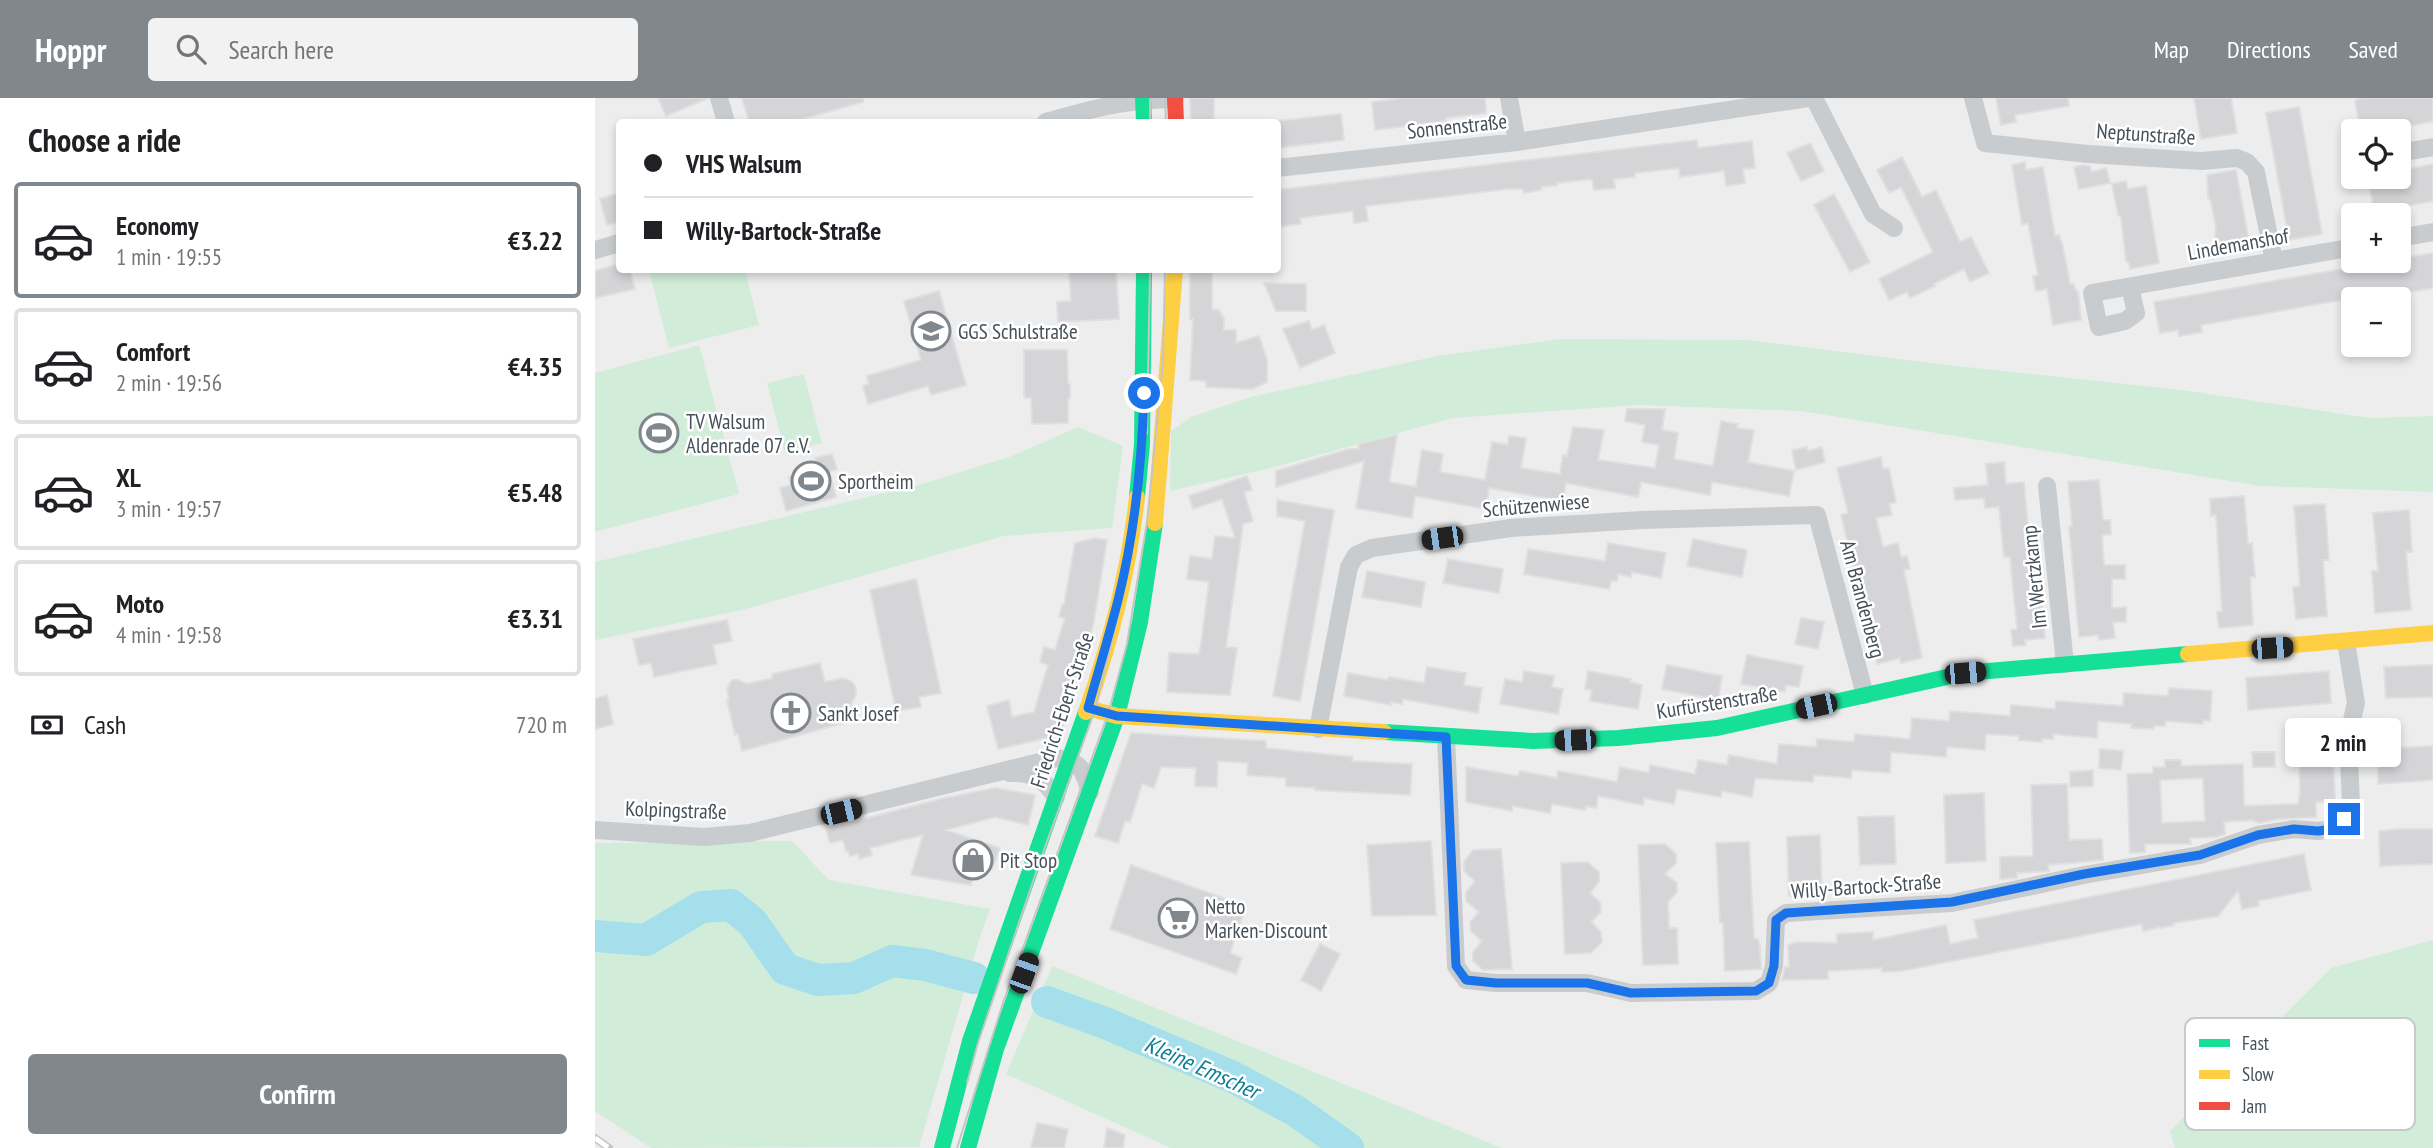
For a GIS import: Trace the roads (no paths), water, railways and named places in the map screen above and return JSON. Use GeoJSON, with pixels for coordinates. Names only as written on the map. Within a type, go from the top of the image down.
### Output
{"type":"FeatureCollection","features":[{"type":"Feature","properties":{"kind":"main road"},"geometry":{"type":"LineString","coordinates":[[1143,98],[1144,119]]}},
{"type":"Feature","properties":{"kind":"main road"},"geometry":{"type":"LineString","coordinates":[[1175,98],[1176,119]]}},
{"type":"Feature","properties":{"kind":"main road","name":"Friedrich-Ebert-Straße"},"geometry":{"type":"LineString","coordinates":[[941,1148],[974,1028],[1088,708],[1119,598],[1133,522],[1142,444],[1144,273]]}},
{"type":"Feature","properties":{"kind":"main road"},"geometry":{"type":"LineString","coordinates":[[968,1148],[996,1049],[1117,716],[1140,622],[1155,524],[1175,273]]}},
{"type":"Feature","properties":{"kind":"main road","name":"Kurfürstenstraße"},"geometry":{"type":"LineString","coordinates":[[1088,708],[1117,716],[1446,737],[1533,741],[1630,737],[1717,727],[1965,673],[2433,633]]}},
{"type":"Feature","properties":{"kind":"street"},"geometry":{"type":"LineString","coordinates":[[719,98],[725,119]]}},
{"type":"Feature","properties":{"kind":"street"},"geometry":{"type":"LineString","coordinates":[[1057,119],[1143,98],[1175,98]]}},
{"type":"Feature","properties":{"kind":"street"},"geometry":{"type":"LineString","coordinates":[[1509,98],[1517,142]]}},
{"type":"Feature","properties":{"kind":"street","name":"Sonnenstraße"},"geometry":{"type":"LineString","coordinates":[[1281,168],[1517,142],[1808,98]]}},
{"type":"Feature","properties":{"kind":"street"},"geometry":{"type":"LineString","coordinates":[[1814,98],[1873,214],[1894,228]]}},
{"type":"Feature","properties":{"kind":"street","name":"Neptunstraße"},"geometry":{"type":"LineString","coordinates":[[1973,98],[1985,143],[2088,154],[2200,161],[2237,158],[2247,162],[2256,172],[2274,261]]}},
{"type":"Feature","properties":{"kind":"street"},"geometry":{"type":"LineString","coordinates":[[2411,151],[2433,147]]}},
{"type":"Feature","properties":{"kind":"street"},"geometry":{"type":"LineString","coordinates":[[2411,236],[2433,232]]}},
{"type":"Feature","properties":{"kind":"street"},"geometry":{"type":"LineString","coordinates":[[595,250],[616,244]]}},
{"type":"Feature","properties":{"kind":"street","name":"Lindemanshof"},"geometry":{"type":"LineString","coordinates":[[2130,287],[2341,249]]}},
{"type":"Feature","properties":{"kind":"street","name":"Im Wertzkamp"},"geometry":{"type":"LineString","coordinates":[[2047,486],[2065,664]]}},
{"type":"Feature","properties":{"kind":"street","name":"Am Brandenberg"},"geometry":{"type":"LineString","coordinates":[[1817,515],[1865,695]]}},
{"type":"Feature","properties":{"kind":"street","name":"Schützenwiese"},"geometry":{"type":"LineString","coordinates":[[1318,729],[1349,567],[1356,555],[1372,548],[1511,528],[1642,520],[1817,515]]}},
{"type":"Feature","properties":{"kind":"street","name":"Willy-Bartock-Straße"},"geometry":{"type":"LineString","coordinates":[[1446,737],[1456,966],[1466,980],[1496,983],[1587,983],[1631,993],[1756,991],[1769,983],[1774,966],[1776,920],[1786,913],[1952,902],[2084,874],[2200,855],[2258,835],[2294,829],[2332,829],[2344,819],[2351,804],[2348,737],[2356,703],[2346,642]]}},
{"type":"Feature","properties":{"kind":"street","name":"Kolpingstraße"},"geometry":{"type":"LineString","coordinates":[[595,830],[704,837],[750,833],[1056,758],[1069,760]]}},
{"type":"Feature","properties":{"kind":"street"},"geometry":{"type":"LineString","coordinates":[[1069,760],[1082,770],[1090,792]]}},
{"type":"Feature","properties":{"kind":"street","name":"Kolpingstraße"},"geometry":{"type":"LineString","coordinates":[[1000,773],[1023,772],[1038,777],[1056,797]]}},
{"type":"Feature","properties":{"kind":"waterway","name":"Kleine Emscher"},"geometry":{"type":"LineString","coordinates":[[595,936],[646,940],[701,907],[731,905],[752,922],[785,969],[818,980],[854,978],[892,961],[925,965],[974,978]]}},
{"type":"Feature","properties":{"kind":"waterway","name":"Kleine Emscher"},"geometry":{"type":"LineString","coordinates":[[1047,1002],[1105,1023],[1233,1077],[1296,1111],[1348,1148]]}},
{"type":"Feature","properties":{"kind":"tram line"},"geometry":{"type":"LineString","coordinates":[[1150,98],[1150,119]]}},
{"type":"Feature","properties":{"kind":"tram line"},"geometry":{"type":"LineString","coordinates":[[1165,98],[1166,119]]}},
{"type":"Feature","properties":{"kind":"tram line"},"geometry":{"type":"LineString","coordinates":[[1147,434],[1150,273]]}},
{"type":"Feature","properties":{"kind":"tram line"},"geometry":{"type":"LineString","coordinates":[[957,1148],[1003,1003],[1108,714],[1127,644],[1147,522],[1163,363],[1165,273]]}},
{"type":"Feature","properties":{"kind":"tram line"},"geometry":{"type":"LineString","coordinates":[[967,1083],[1041,858],[1095,710],[1128,574],[1138,510]]}},
{"type":"Feature","properties":{"kind":"railway"},"geometry":{"type":"LineString","coordinates":[[595,1138],[609,1148]]}},
{"type":"Feature","properties":{"kind":"place","name":"GGS Schulstraße"},"geometry":{"type":"Point","coordinates":[931,331]}},
{"type":"Feature","properties":{"kind":"place","name":"TV Walsum Aldenrade 07 e.V."},"geometry":{"type":"Point","coordinates":[659,433]}},
{"type":"Feature","properties":{"kind":"place","name":"Sportheim"},"geometry":{"type":"Point","coordinates":[811,481]}},
{"type":"Feature","properties":{"kind":"place","name":"Sankt Josef"},"geometry":{"type":"Point","coordinates":[791,713]}},
{"type":"Feature","properties":{"kind":"place","name":"Pit Stop"},"geometry":{"type":"Point","coordinates":[973,860]}},
{"type":"Feature","properties":{"kind":"place","name":"Netto Marken-Discount"},"geometry":{"type":"Point","coordinates":[1178,918]}}]}
